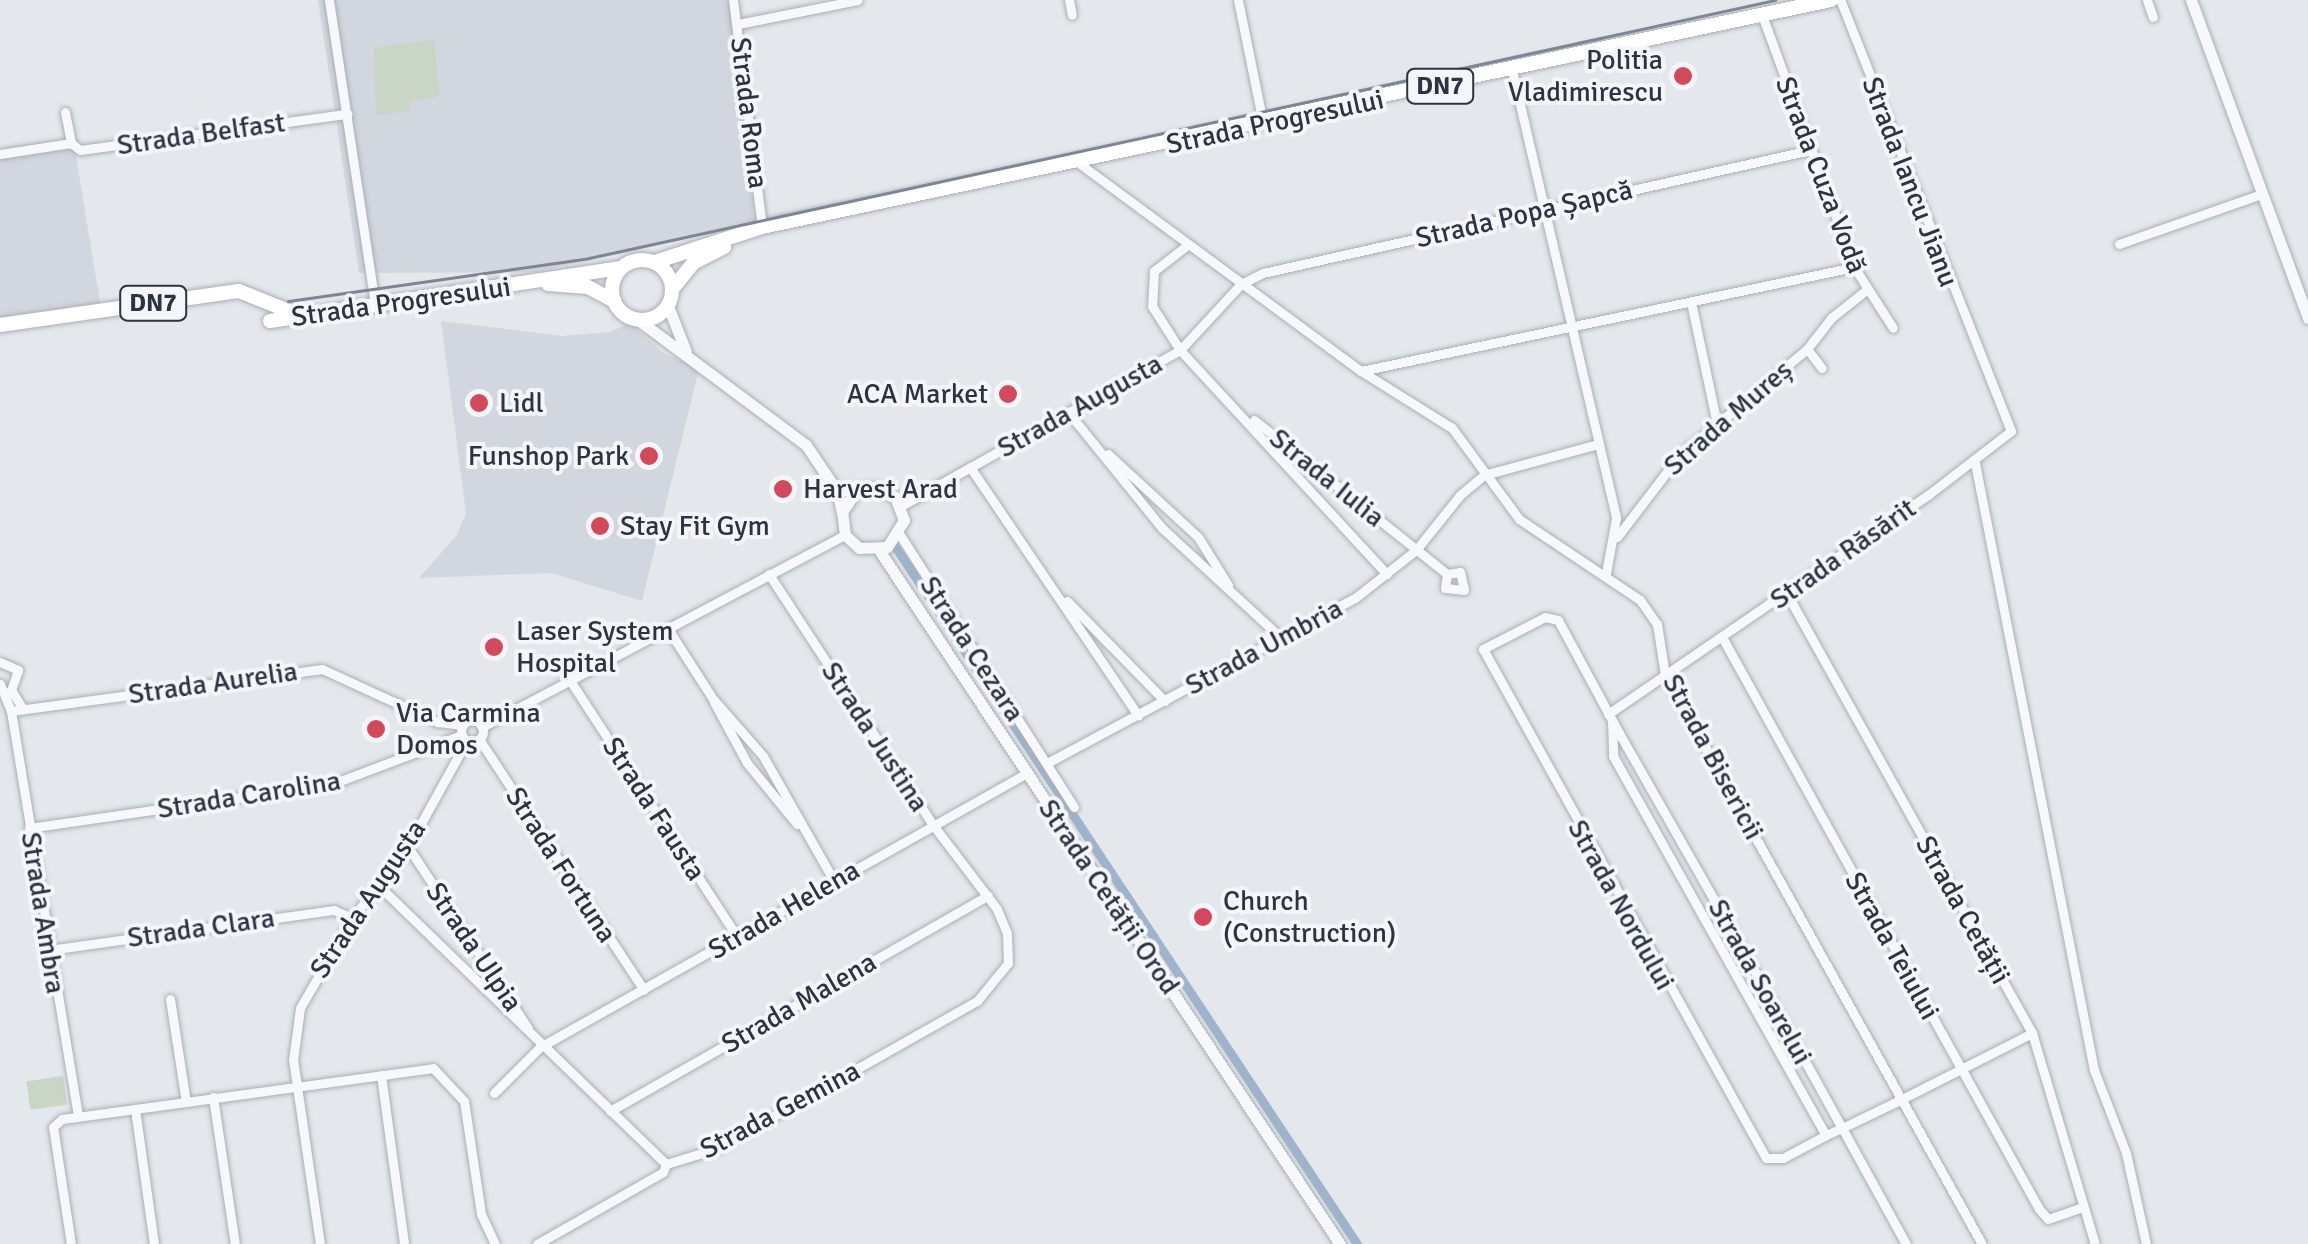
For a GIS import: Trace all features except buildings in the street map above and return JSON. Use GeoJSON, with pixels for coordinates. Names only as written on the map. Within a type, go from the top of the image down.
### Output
{"type":"FeatureCollection","features":[{"type":"Feature","properties":{"kind":"main road","name":"Strada Progresului"},"geometry":{"type":"LineString","coordinates":[[655,262],[769,227],[1264,125],[1831,0]]}},
{"type":"Feature","properties":{"kind":"main road","name":"Strada Progresului"},"geometry":{"type":"LineString","coordinates":[[673,288],[693,263],[769,227]]}},
{"type":"Feature","properties":{"kind":"main road","name":"DN7"},"geometry":{"type":"LineString","coordinates":[[621,268],[637,260],[655,262]]}},
{"type":"Feature","properties":{"kind":"main road"},"geometry":{"type":"LineString","coordinates":[[637,320],[668,306],[673,288],[655,262]]}},
{"type":"Feature","properties":{"kind":"main road","name":"Strada Progresului"},"geometry":{"type":"LineString","coordinates":[[270,321],[621,268]]}},
{"type":"Feature","properties":{"kind":"main road"},"geometry":{"type":"LineString","coordinates":[[614,301],[612,283],[621,268]]}},
{"type":"Feature","properties":{"kind":"main road","name":"Strada Progresului"},"geometry":{"type":"LineString","coordinates":[[532,282],[588,286],[614,301]]}},
{"type":"Feature","properties":{"kind":"main road","name":"DN7"},"geometry":{"type":"LineString","coordinates":[[0,325],[239,291],[302,316]]}},
{"type":"Feature","properties":{"kind":"main road","name":"DN7"},"geometry":{"type":"LineString","coordinates":[[614,301],[637,320]]}},
{"type":"Feature","properties":{"kind":"street"},"geometry":{"type":"LineString","coordinates":[[329,0],[375,306]]}},
{"type":"Feature","properties":{"kind":"street","name":"Strada Roma"},"geometry":{"type":"LineString","coordinates":[[733,0],[769,227]]}},
{"type":"Feature","properties":{"kind":"street"},"geometry":{"type":"LineString","coordinates":[[738,24],[858,0]]}},
{"type":"Feature","properties":{"kind":"street"},"geometry":{"type":"LineString","coordinates":[[1070,0],[1072,15]]}},
{"type":"Feature","properties":{"kind":"street"},"geometry":{"type":"LineString","coordinates":[[1238,0],[1264,125]]}},
{"type":"Feature","properties":{"kind":"street","name":"Strada Iancu Jianu"},"geometry":{"type":"LineString","coordinates":[[1840,0],[1982,362]]}},
{"type":"Feature","properties":{"kind":"street"},"geometry":{"type":"LineString","coordinates":[[2148,0],[2154,17]]}},
{"type":"Feature","properties":{"kind":"street"},"geometry":{"type":"LineString","coordinates":[[2191,0],[2308,318]]}},
{"type":"Feature","properties":{"kind":"street","name":"Strada Cuza Vodă"},"geometry":{"type":"LineString","coordinates":[[1762,15],[1854,267],[1865,291],[1893,328]]}},
{"type":"Feature","properties":{"kind":"street"},"geometry":{"type":"LineString","coordinates":[[1512,70],[1616,538],[1606,573]]}},
{"type":"Feature","properties":{"kind":"street"},"geometry":{"type":"LineString","coordinates":[[64,112],[70,142]]}},
{"type":"Feature","properties":{"kind":"street","name":"Strada Belfast"},"geometry":{"type":"LineString","coordinates":[[0,154],[70,142],[80,150],[348,114]]}},
{"type":"Feature","properties":{"kind":"street","name":"Strada Popa Șapcă"},"geometry":{"type":"LineString","coordinates":[[1241,284],[1263,272],[1810,150]]}},
{"type":"Feature","properties":{"kind":"street","name":"Strada Bisericii"},"geometry":{"type":"LineString","coordinates":[[1080,164],[1186,246],[1361,371],[1452,428],[1484,476],[1542,538],[1632,590],[1657,624],[1665,675],[1982,1244]]}},
{"type":"Feature","properties":{"kind":"street"},"geometry":{"type":"LineString","coordinates":[[2119,244],[2262,194]]}},
{"type":"Feature","properties":{"kind":"street","name":"Strada Iulia"},"geometry":{"type":"LineString","coordinates":[[1186,246],[1154,271],[1150,295],[1180,350],[1236,406],[1387,574]]}},
{"type":"Feature","properties":{"kind":"street"},"geometry":{"type":"LineString","coordinates":[[1361,371],[1854,267]]}},
{"type":"Feature","properties":{"kind":"street","name":"Strada Augusta"},"geometry":{"type":"LineString","coordinates":[[901,506],[1180,350],[1241,284]]}},
{"type":"Feature","properties":{"kind":"street","name":"Strada Mureș"},"geometry":{"type":"LineString","coordinates":[[1616,538],[1664,470],[1808,349],[1831,318],[1865,291]]}},
{"type":"Feature","properties":{"kind":"street"},"geometry":{"type":"LineString","coordinates":[[1691,302],[1717,424]]}},
{"type":"Feature","properties":{"kind":"street"},"geometry":{"type":"LineString","coordinates":[[668,306],[686,352]]}},
{"type":"Feature","properties":{"kind":"street"},"geometry":{"type":"LineString","coordinates":[[637,320],[686,352],[806,445],[837,491],[845,536],[860,548],[878,550],[900,535],[901,506],[886,491],[837,491]]}},
{"type":"Feature","properties":{"kind":"street","name":"Strada Mureș"},"geometry":{"type":"LineString","coordinates":[[1808,349],[1822,368]]}},
{"type":"Feature","properties":{"kind":"street","name":"Strada Răsărit"},"geometry":{"type":"LineString","coordinates":[[1610,717],[1975,462],[2011,428],[1982,362]]}},
{"type":"Feature","properties":{"kind":"street","name":"Strada Iulia"},"geometry":{"type":"LineString","coordinates":[[1236,406],[1447,574]]}},
{"type":"Feature","properties":{"kind":"street"},"geometry":{"type":"LineString","coordinates":[[1068,412],[1102,449],[1198,537],[1232,592]]}},
{"type":"Feature","properties":{"kind":"street"},"geometry":{"type":"LineString","coordinates":[[1484,476],[1598,444]]}},
{"type":"Feature","properties":{"kind":"street"},"geometry":{"type":"LineString","coordinates":[[1102,449],[1152,517],[1280,637]]}},
{"type":"Feature","properties":{"kind":"street"},"geometry":{"type":"LineString","coordinates":[[1975,462],[2094,1070],[2126,1153],[2146,1244]]}},
{"type":"Feature","properties":{"kind":"street"},"geometry":{"type":"LineString","coordinates":[[970,467],[1138,715],[1046,763]]}},
{"type":"Feature","properties":{"kind":"street","name":"Strada Umbria"},"geometry":{"type":"LineString","coordinates":[[1138,715],[1387,574],[1416,550],[1460,495],[1484,476]]}},
{"type":"Feature","properties":{"kind":"street"},"geometry":{"type":"LineString","coordinates":[[842,512],[854,494]]}},
{"type":"Feature","properties":{"kind":"street","name":"Strada Cezara"},"geometry":{"type":"LineString","coordinates":[[900,535],[1074,806]]}},
{"type":"Feature","properties":{"kind":"street"},"geometry":{"type":"LineString","coordinates":[[482,727],[845,536]]}},
{"type":"Feature","properties":{"kind":"street","name":"Strada Cetății Orod"},"geometry":{"type":"LineString","coordinates":[[878,550],[1340,1244]]}},
{"type":"Feature","properties":{"kind":"street","name":"Strada Justina"},"geometry":{"type":"LineString","coordinates":[[769,574],[934,826],[988,895]]}},
{"type":"Feature","properties":{"kind":"street"},"geometry":{"type":"LineString","coordinates":[[1051,585],[1165,701]]}},
{"type":"Feature","properties":{"kind":"street","name":"Strada Cetății"},"geometry":{"type":"LineString","coordinates":[[1787,594],[2032,1034],[2094,1244]]}},
{"type":"Feature","properties":{"kind":"street","name":"Strada Nordului"},"geometry":{"type":"LineString","coordinates":[[1558,620],[1546,617],[1482,655],[1756,1147],[1778,1161],[2032,1034]]}},
{"type":"Feature","properties":{"kind":"street","name":"Strada Soarelui"},"geometry":{"type":"LineString","coordinates":[[1558,620],[1906,1244]]}},
{"type":"Feature","properties":{"kind":"street"},"geometry":{"type":"LineString","coordinates":[[668,629],[747,762],[800,827]]}},
{"type":"Feature","properties":{"kind":"street","name":"Strada Teiului"},"geometry":{"type":"LineString","coordinates":[[1722,637],[2045,1217],[2083,1208]]}},
{"type":"Feature","properties":{"kind":"street"},"geometry":{"type":"LineString","coordinates":[[0,662],[18,670],[11,690],[23,709]]}},
{"type":"Feature","properties":{"kind":"street","name":"Strada Aurelia"},"geometry":{"type":"LineString","coordinates":[[11,711],[322,669],[468,735],[474,720],[482,727]]}},
{"type":"Feature","properties":{"kind":"street","name":"Strada Fausta"},"geometry":{"type":"LineString","coordinates":[[571,682],[738,937]]}},
{"type":"Feature","properties":{"kind":"street","name":"Strada Ambra"},"geometry":{"type":"LineString","coordinates":[[0,684],[11,711],[78,1116]]}},
{"type":"Feature","properties":{"kind":"street"},"geometry":{"type":"LineString","coordinates":[[713,699],[763,756],[834,881]]}},
{"type":"Feature","properties":{"kind":"street","name":"Strada Soarelui"},"geometry":{"type":"LineString","coordinates":[[1610,717],[1613,756],[1826,1135]]}},
{"type":"Feature","properties":{"kind":"street","name":"Strada Augusta"},"geometry":{"type":"LineString","coordinates":[[320,1244],[297,1087],[300,1008],[352,918],[408,847],[468,735],[482,727]]}},
{"type":"Feature","properties":{"kind":"street","name":"Strada Carolina"},"geometry":{"type":"LineString","coordinates":[[29,828],[332,784],[468,735]]}},
{"type":"Feature","properties":{"kind":"street","name":"Strada Fortuna"},"geometry":{"type":"LineString","coordinates":[[468,735],[644,990]]}},
{"type":"Feature","properties":{"kind":"street","name":"Strada Helena"},"geometry":{"type":"LineString","coordinates":[[494,1093],[540,1047],[1027,774]]}},
{"type":"Feature","properties":{"kind":"street","name":"Strada Ulpia"},"geometry":{"type":"LineString","coordinates":[[408,847],[540,1047]]}},
{"type":"Feature","properties":{"kind":"street","name":"Strada Gemina"},"geometry":{"type":"LineString","coordinates":[[378,885],[540,1047],[666,1164],[715,1149],[988,992],[1008,963],[1009,946],[988,895]]}},
{"type":"Feature","properties":{"kind":"street","name":"Strada Malena"},"geometry":{"type":"LineString","coordinates":[[610,1111],[988,895]]}},
{"type":"Feature","properties":{"kind":"street","name":"Strada Clara"},"geometry":{"type":"LineString","coordinates":[[49,950],[326,911],[352,918]]}},
{"type":"Feature","properties":{"kind":"street"},"geometry":{"type":"LineString","coordinates":[[1745,991],[1761,982]]}},
{"type":"Feature","properties":{"kind":"street"},"geometry":{"type":"LineString","coordinates":[[170,999],[186,1102]]}},
{"type":"Feature","properties":{"kind":"street"},"geometry":{"type":"LineString","coordinates":[[71,1244],[53,1128],[62,1119],[432,1068],[461,1096],[480,1214],[495,1244]]}},
{"type":"Feature","properties":{"kind":"street"},"geometry":{"type":"LineString","coordinates":[[381,1075],[404,1244]]}},
{"type":"Feature","properties":{"kind":"street"},"geometry":{"type":"LineString","coordinates":[[213,1097],[235,1244]]}},
{"type":"Feature","properties":{"kind":"street"},"geometry":{"type":"LineString","coordinates":[[136,1108],[154,1244]]}},
{"type":"Feature","properties":{"kind":"street"},"geometry":{"type":"LineString","coordinates":[[537,1244],[664,1172],[666,1164]]}},
{"type":"Feature","properties":{"kind":"shaded area"},"geometry":{"type":"Polygon","coordinates":[[[318,0],[738,0],[764,170],[750,172],[755,224],[536,272],[359,273],[318,0]]]}},
{"type":"Feature","properties":{"kind":"shaded area"},"geometry":{"type":"Polygon","coordinates":[[[74,145],[101,308],[0,325],[0,158],[74,145]]]}},
{"type":"Feature","properties":{"kind":"shaded area"},"geometry":{"type":"Polygon","coordinates":[[[441,321],[562,336],[610,332],[630,323],[663,353],[699,369],[642,601],[552,573],[419,578],[457,535],[466,513],[441,321]]]}},
{"type":"Feature","properties":{"kind":"green space"},"geometry":{"type":"Polygon","coordinates":[[[434,39],[440,96],[410,102],[410,111],[376,115],[374,48],[434,39]]]}},
{"type":"Feature","properties":{"kind":"green space"},"geometry":{"type":"Polygon","coordinates":[[[63,1076],[67,1105],[30,1110],[26,1081],[63,1076]]]}},
{"type":"Feature","properties":{"kind":"waterway"},"geometry":{"type":"LineString","coordinates":[[896,548],[1357,1244]]}},
{"type":"Feature","properties":{"kind":"tram line"},"geometry":{"type":"LineString","coordinates":[[288,301],[589,258],[1775,0]]}},
{"type":"Feature","properties":{"kind":"place","name":"Politia Vladimirescu"},"geometry":{"type":"Point","coordinates":[1683,76]}},
{"type":"Feature","properties":{"kind":"place","name":"ACA Market"},"geometry":{"type":"Point","coordinates":[1008,394]}},
{"type":"Feature","properties":{"kind":"place","name":"Lidl"},"geometry":{"type":"Point","coordinates":[479,403]}},
{"type":"Feature","properties":{"kind":"place","name":"Funshop Park"},"geometry":{"type":"Point","coordinates":[649,456]}},
{"type":"Feature","properties":{"kind":"place","name":"Harvest Arad"},"geometry":{"type":"Point","coordinates":[783,489]}},
{"type":"Feature","properties":{"kind":"place","name":"Stay Fit Gym"},"geometry":{"type":"Point","coordinates":[600,526]}},
{"type":"Feature","properties":{"kind":"place","name":"Laser System Hospital"},"geometry":{"type":"Point","coordinates":[494,647]}},
{"type":"Feature","properties":{"kind":"place","name":"Via Carmina Domos"},"geometry":{"type":"Point","coordinates":[376,729]}},
{"type":"Feature","properties":{"kind":"place","name":"Church (Construction)"},"geometry":{"type":"Point","coordinates":[1203,917]}}]}
